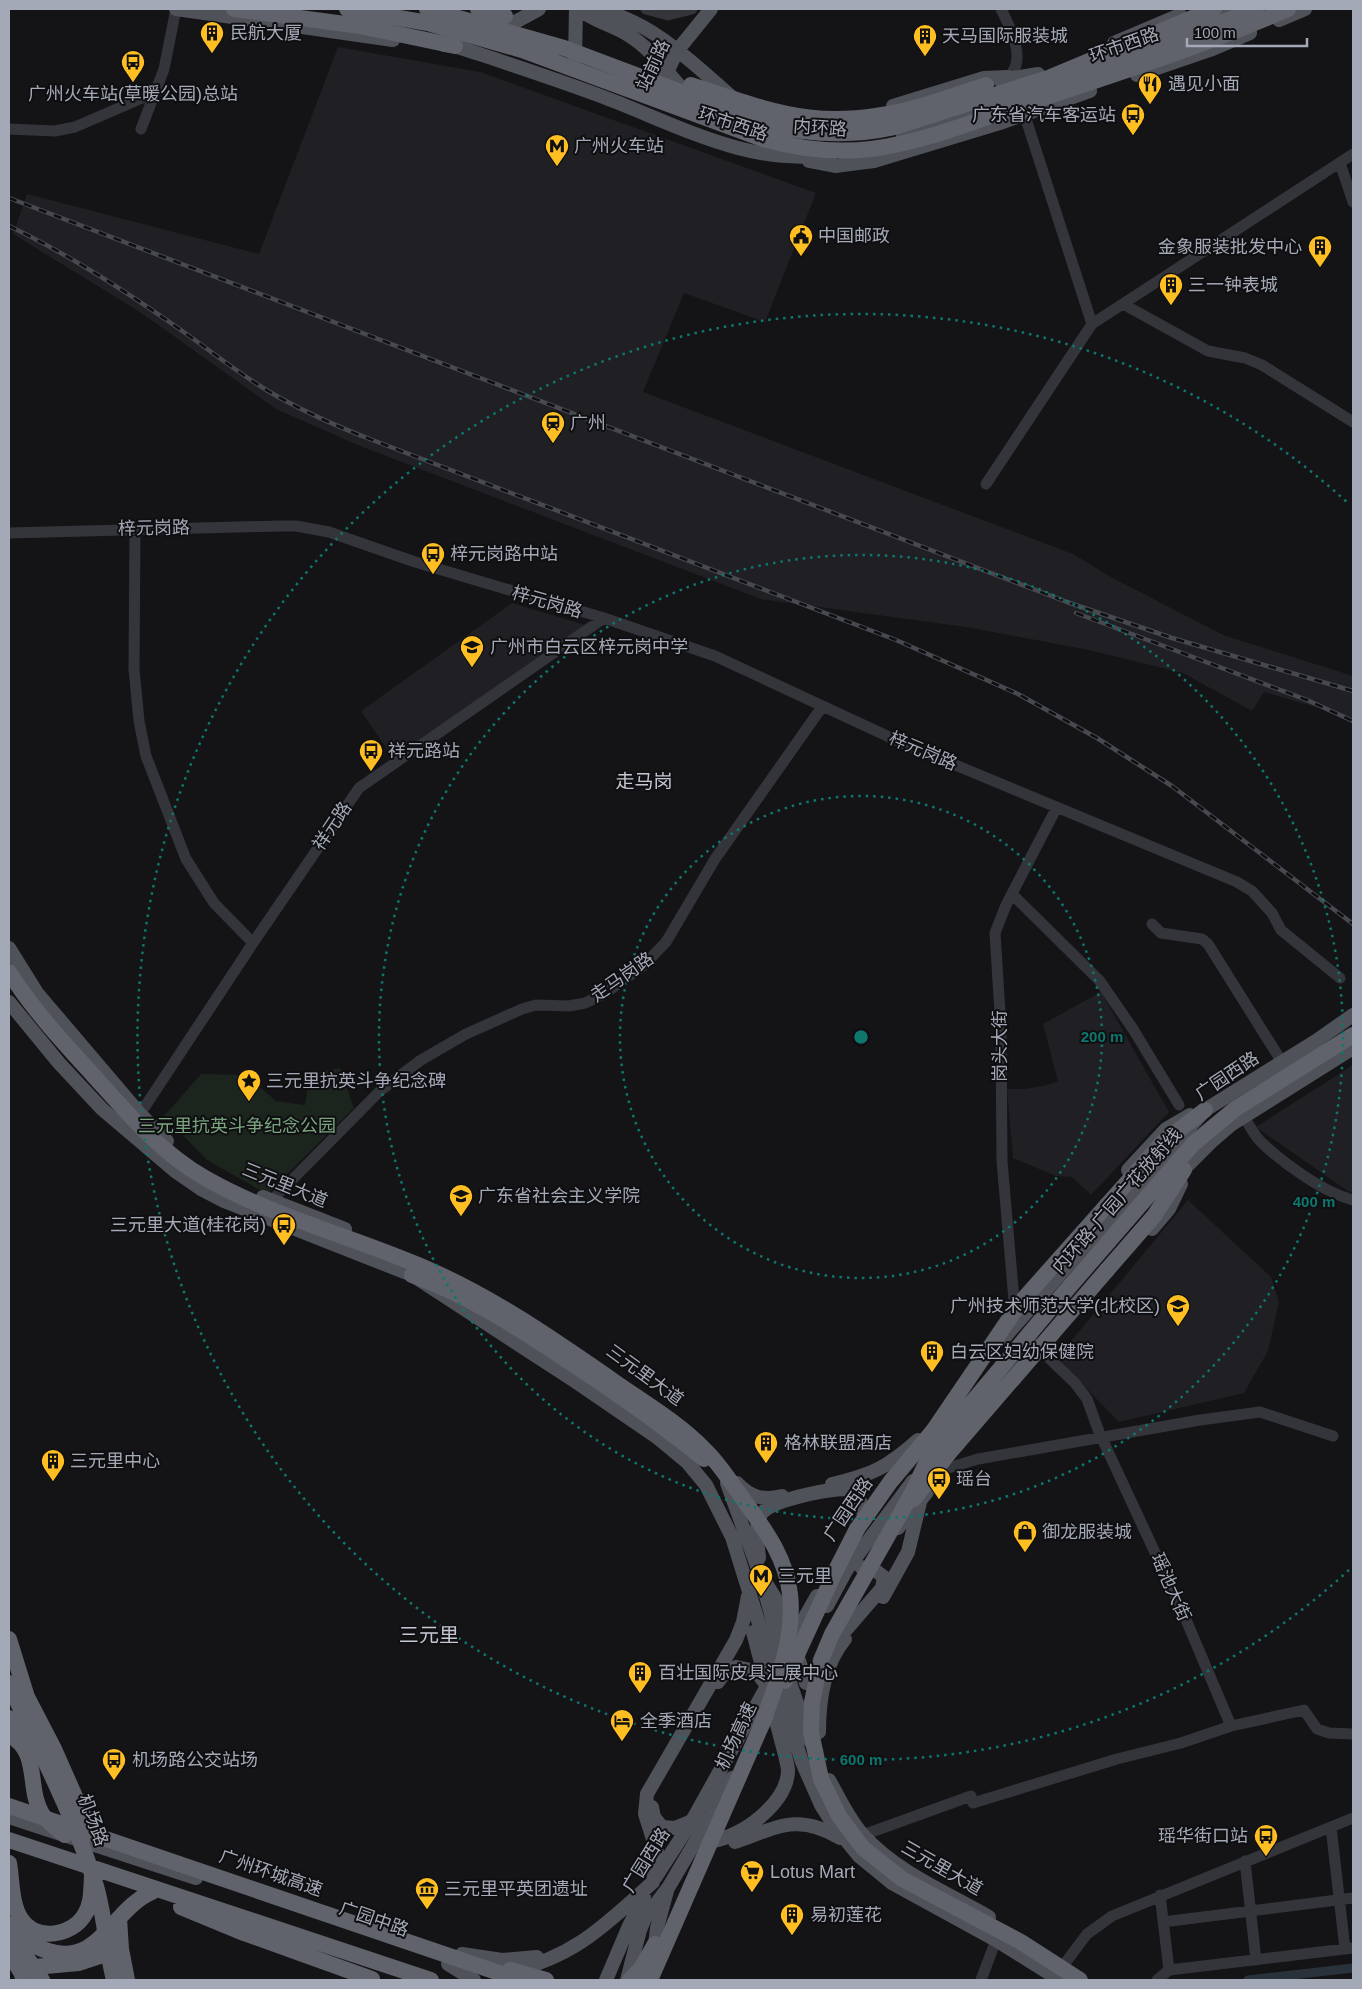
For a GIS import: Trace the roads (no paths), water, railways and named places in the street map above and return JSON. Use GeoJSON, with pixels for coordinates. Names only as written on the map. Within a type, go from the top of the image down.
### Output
{"type":"FeatureCollection","features":[{"type":"Feature","properties":{"kind":"highway"},"geometry":{"type":"LineString","coordinates":[[234,9],[360,26],[455,46]]}},
{"type":"Feature","properties":{"kind":"highway","name":"内环路"},"geometry":{"type":"LineString","coordinates":[[347,9],[428,23],[522,50],[763,140],[804,148],[840,151],[885,147],[946,131],[1177,54],[1288,9]]}},
{"type":"Feature","properties":{"kind":"highway","name":"内环路"},"geometry":{"type":"LineString","coordinates":[[427,9],[564,48],[749,119],[784,129],[826,134],[860,133],[896,127],[1044,75],[1144,46],[1235,9]]}},
{"type":"Feature","properties":{"kind":"highway"},"geometry":{"type":"LineString","coordinates":[[478,9],[505,16]]}},
{"type":"Feature","properties":{"kind":"highway"},"geometry":{"type":"LineString","coordinates":[[1044,75],[1214,9]]}},
{"type":"Feature","properties":{"kind":"highway"},"geometry":{"type":"LineString","coordinates":[[984,109],[1089,65],[1172,43],[1256,9]]}},
{"type":"Feature","properties":{"kind":"highway"},"geometry":{"type":"LineString","coordinates":[[564,48],[656,73],[751,106],[799,117],[830,120],[861,120],[922,106],[986,85]]}},
{"type":"Feature","properties":{"kind":"highway"},"geometry":{"type":"LineString","coordinates":[[9,972],[23,994],[141,1128],[178,1160],[232,1192],[433,1271],[469,1289],[522,1319],[682,1430],[713,1458],[754,1514],[778,1552],[788,1582],[791,1602],[786,1650],[762,1724]]}},
{"type":"Feature","properties":{"kind":"highway","name":"内环路-广园广花放射线"},"geometry":{"type":"LineString","coordinates":[[928,1434],[1187,1136],[1226,1103],[1351,1024]]}},
{"type":"Feature","properties":{"kind":"highway","name":"内环路-广园广花放射线"},"geometry":{"type":"LineString","coordinates":[[886,1538],[940,1438],[1178,1159],[1207,1131],[1235,1109],[1351,1024]]}},
{"type":"Feature","properties":{"kind":"highway"},"geometry":{"type":"LineString","coordinates":[[866,1515],[928,1434],[1020,1303],[1163,1142],[1205,1110]]}},
{"type":"Feature","properties":{"kind":"highway"},"geometry":{"type":"LineString","coordinates":[[1080,1980],[1054,1962],[902,1879],[863,1848],[845,1827],[832,1805],[816,1761],[811,1719],[812,1702],[821,1660],[832,1634],[886,1538],[949,1453],[1154,1216],[1184,1170]]}},
{"type":"Feature","properties":{"kind":"highway"},"geometry":{"type":"LineString","coordinates":[[412,1275],[443,1288],[508,1321],[673,1433],[716,1471],[754,1514]]}},
{"type":"Feature","properties":{"kind":"highway","name":"机场高速"},"geometry":{"type":"LineString","coordinates":[[650,1980],[762,1724],[783,1686],[845,1552],[866,1515]]}},
{"type":"Feature","properties":{"kind":"highway"},"geometry":{"type":"LineString","coordinates":[[9,1640],[27,1697],[54,1748],[85,1819],[92,1828]]}},
{"type":"Feature","properties":{"kind":"highway","name":"机场路"},"geometry":{"type":"LineString","coordinates":[[9,1683],[98,1873],[100,1901],[114,1980]]}},
{"type":"Feature","properties":{"kind":"highway"},"geometry":{"type":"LineString","coordinates":[[9,1709],[24,1702],[27,1697]]}},
{"type":"Feature","properties":{"kind":"highway"},"geometry":{"type":"LineString","coordinates":[[9,1718],[31,1738],[50,1768]]}},
{"type":"Feature","properties":{"kind":"highway"},"geometry":{"type":"LineString","coordinates":[[9,1735],[18,1740],[28,1752],[41,1812],[50,1823],[65,1835]]}},
{"type":"Feature","properties":{"kind":"highway"},"geometry":{"type":"LineString","coordinates":[[628,1980],[642,1967],[650,1954],[699,1847],[738,1779]]}},
{"type":"Feature","properties":{"kind":"highway","name":"广州环城高速"},"geometry":{"type":"LineString","coordinates":[[9,1806],[520,1980]]}},
{"type":"Feature","properties":{"kind":"highway"},"geometry":{"type":"LineString","coordinates":[[9,1840],[98,1873],[431,1980]]}},
{"type":"Feature","properties":{"kind":"highway"},"geometry":{"type":"LineString","coordinates":[[9,1863],[13,1918],[24,1939],[55,1953],[72,1953],[94,1944],[134,1903],[152,1892]]}},
{"type":"Feature","properties":{"kind":"highway"},"geometry":{"type":"LineString","coordinates":[[13,1918],[40,1932],[56,1934],[68,1930],[76,1925],[86,1912],[98,1873]]}},
{"type":"Feature","properties":{"kind":"highway"},"geometry":{"type":"LineString","coordinates":[[98,1873],[214,1922],[372,1972]]}},
{"type":"Feature","properties":{"kind":"highway"},"geometry":{"type":"LineString","coordinates":[[974,1917],[1058,1978]]}},
{"type":"Feature","properties":{"kind":"highway"},"geometry":{"type":"LineString","coordinates":[[119,1918],[121,1949],[127,1980]]}},
{"type":"Feature","properties":{"kind":"highway"},"geometry":{"type":"LineString","coordinates":[[9,1930],[42,1980]]}},
{"type":"Feature","properties":{"kind":"highway"},"geometry":{"type":"LineString","coordinates":[[428,1948],[546,1980]]}},
{"type":"Feature","properties":{"kind":"highway"},"geometry":{"type":"LineString","coordinates":[[9,1953],[24,1977],[34,1967],[79,1963],[121,1949]]}},
{"type":"Feature","properties":{"kind":"main road","name":"环市西路"},"geometry":{"type":"LineString","coordinates":[[176,9],[360,36],[455,46],[536,72],[711,139],[766,156],[801,158],[835,155],[892,139],[1117,68],[1270,9]]}},
{"type":"Feature","properties":{"kind":"main road"},"geometry":{"type":"LineString","coordinates":[[291,9],[368,20],[428,33],[445,39],[455,46]]}},
{"type":"Feature","properties":{"kind":"main road"},"geometry":{"type":"LineString","coordinates":[[390,9],[465,26],[537,49],[544,54],[547,64],[543,71],[536,72]]}},
{"type":"Feature","properties":{"kind":"main road"},"geometry":{"type":"LineString","coordinates":[[450,9],[480,15],[505,16]]}},
{"type":"Feature","properties":{"kind":"main road"},"geometry":{"type":"LineString","coordinates":[[465,26],[508,24],[523,19],[538,9]]}},
{"type":"Feature","properties":{"kind":"main road"},"geometry":{"type":"LineString","coordinates":[[465,26],[538,9]]}},
{"type":"Feature","properties":{"kind":"main road"},"geometry":{"type":"LineString","coordinates":[[584,90],[574,56],[577,9],[596,21],[632,37],[650,52],[701,107],[730,123],[750,130],[803,142],[835,155],[853,165],[890,156],[1003,122],[1024,113],[1210,50],[1306,9]]}},
{"type":"Feature","properties":{"kind":"main road","name":"环市西路"},"geometry":{"type":"LineString","coordinates":[[592,9],[629,18],[697,66],[745,108],[768,118],[817,128],[834,128],[898,119],[1044,75],[1089,65],[1228,9]]}},
{"type":"Feature","properties":{"kind":"main road","name":"站前路"},"geometry":{"type":"LineString","coordinates":[[652,116],[667,72],[677,52],[711,9]]}},
{"type":"Feature","properties":{"kind":"main road"},"geometry":{"type":"LineString","coordinates":[[1089,65],[1115,42],[1195,9]]}},
{"type":"Feature","properties":{"kind":"main road"},"geometry":{"type":"LineString","coordinates":[[817,128],[984,78],[1044,75]]}},
{"type":"Feature","properties":{"kind":"main road"},"geometry":{"type":"LineString","coordinates":[[986,85],[1008,77]]}},
{"type":"Feature","properties":{"kind":"main road"},"geometry":{"type":"LineString","coordinates":[[692,131],[701,107]]}},
{"type":"Feature","properties":{"kind":"main road"},"geometry":{"type":"LineString","coordinates":[[692,131],[730,123]]}},
{"type":"Feature","properties":{"kind":"main road"},"geometry":{"type":"LineString","coordinates":[[834,128],[835,155]]}},
{"type":"Feature","properties":{"kind":"main road"},"geometry":{"type":"LineString","coordinates":[[711,139],[750,130]]}},
{"type":"Feature","properties":{"kind":"main road","name":"三元里大道"},"geometry":{"type":"LineString","coordinates":[[9,949],[37,993],[140,1114],[172,1145],[198,1165],[229,1183],[422,1259],[484,1290],[575,1348],[698,1437],[715,1456],[761,1577],[797,1706],[821,1766],[848,1815],[863,1835],[884,1856],[902,1869],[1009,1928],[1066,1962],[1089,1980]]}},
{"type":"Feature","properties":{"kind":"main road"},"geometry":{"type":"LineString","coordinates":[[9,983],[29,1011],[133,1133]]}},
{"type":"Feature","properties":{"kind":"main road","name":"三元里大道"},"geometry":{"type":"LineString","coordinates":[[9,1002],[43,1044],[94,1101],[133,1133],[162,1162],[212,1196],[412,1275],[573,1380],[658,1438],[687,1462],[706,1485],[724,1519],[738,1554],[796,1745],[821,1805],[846,1842],[892,1883],[996,1940],[1058,1978]]}},
{"type":"Feature","properties":{"kind":"main road","name":"广园西路"},"geometry":{"type":"LineString","coordinates":[[715,1456],[746,1492],[754,1497],[770,1498],[877,1472],[894,1461],[928,1434],[948,1404],[1063,1270],[1205,1110],[1282,1062],[1351,1024]]}},
{"type":"Feature","properties":{"kind":"main road","name":"广园西路"},"geometry":{"type":"LineString","coordinates":[[628,1980],[640,1930],[650,1908],[668,1888],[698,1825],[841,1566],[891,1509],[1016,1358],[1211,1142],[1243,1116],[1353,1048]]}},
{"type":"Feature","properties":{"kind":"main road"},"geometry":{"type":"LineString","coordinates":[[966,1383],[982,1347],[1014,1300],[1157,1138],[1174,1123],[1205,1110]]}},
{"type":"Feature","properties":{"kind":"main road"},"geometry":{"type":"LineString","coordinates":[[841,1566],[885,1542],[945,1469],[1163,1217],[1178,1192],[1184,1170]]}},
{"type":"Feature","properties":{"kind":"main road"},"geometry":{"type":"LineString","coordinates":[[1026,1287],[1063,1270]]}},
{"type":"Feature","properties":{"kind":"main road"},"geometry":{"type":"LineString","coordinates":[[1000,1406],[1016,1358]]}},
{"type":"Feature","properties":{"kind":"main road"},"geometry":{"type":"LineString","coordinates":[[841,1566],[862,1567],[876,1571],[884,1577],[882,1588],[870,1604],[838,1637],[829,1652],[820,1680],[811,1685],[804,1680],[782,1609],[761,1577],[758,1524],[760,1516],[766,1508],[800,1498],[843,1489],[853,1492],[858,1496],[866,1515]]}},
{"type":"Feature","properties":{"kind":"main road"},"geometry":{"type":"LineString","coordinates":[[821,1766],[819,1717],[824,1684],[830,1665],[842,1643],[881,1600],[893,1582],[913,1538],[920,1501]]}},
{"type":"Feature","properties":{"kind":"main road","name":"广园西路"},"geometry":{"type":"LineString","coordinates":[[606,1980],[628,1926],[653,1882],[698,1825],[713,1812],[866,1515]]}},
{"type":"Feature","properties":{"kind":"main road"},"geometry":{"type":"LineString","coordinates":[[748,1592],[753,1634],[768,1688],[788,1770],[780,1794],[756,1819],[735,1835],[712,1841],[704,1835],[698,1825],[681,1828],[662,1826],[652,1810],[654,1796],[678,1750],[720,1679],[730,1669],[741,1667],[756,1671],[768,1688]]}},
{"type":"Feature","properties":{"kind":"main road"},"geometry":{"type":"LineString","coordinates":[[653,1882],[656,1852],[645,1814],[647,1794],[736,1640],[743,1622],[748,1592]]}},
{"type":"Feature","properties":{"kind":"main road"},"geometry":{"type":"LineString","coordinates":[[780,1735],[821,1805]]}},
{"type":"Feature","properties":{"kind":"main road","name":"广园中路"},"geometry":{"type":"LineString","coordinates":[[9,1817],[187,1875],[448,1964],[476,1971],[503,1973],[537,1965],[572,1949],[601,1930],[653,1882]]}},
{"type":"Feature","properties":{"kind":"main road"},"geometry":{"type":"LineString","coordinates":[[655,1948],[673,1923],[702,1861],[716,1849],[766,1831],[800,1824],[822,1828],[846,1842]]}},
{"type":"Feature","properties":{"kind":"main road"},"geometry":{"type":"LineString","coordinates":[[92,1828],[440,1948],[490,1960],[527,1959],[572,1949]]}},
{"type":"Feature","properties":{"kind":"main road"},"geometry":{"type":"LineString","coordinates":[[92,1828],[129,1856],[157,1851],[187,1875]]}},
{"type":"Feature","properties":{"kind":"main road","name":"广园中路"},"geometry":{"type":"LineString","coordinates":[[9,1834],[337,1943],[372,1972],[408,1967],[431,1980]]}},
{"type":"Feature","properties":{"kind":"main road"},"geometry":{"type":"LineString","coordinates":[[656,1980],[655,1948],[668,1888]]}},
{"type":"Feature","properties":{"kind":"main road"},"geometry":{"type":"LineString","coordinates":[[152,1892],[187,1892]]}},
{"type":"Feature","properties":{"kind":"main road"},"geometry":{"type":"LineString","coordinates":[[152,1892],[311,1948],[372,1972],[407,1980]]}},
{"type":"Feature","properties":{"kind":"main road"},"geometry":{"type":"LineString","coordinates":[[252,1897],[275,1892]]}},
{"type":"Feature","properties":{"kind":"main road"},"geometry":{"type":"LineString","coordinates":[[247,1912],[265,1933]]}},
{"type":"Feature","properties":{"kind":"main road"},"geometry":{"type":"LineString","coordinates":[[345,1916],[357,1933]]}},
{"type":"Feature","properties":{"kind":"main road"},"geometry":{"type":"LineString","coordinates":[[311,1948],[337,1943]]}},
{"type":"Feature","properties":{"kind":"main road"},"geometry":{"type":"LineString","coordinates":[[448,1964],[474,1980]]}},
{"type":"Feature","properties":{"kind":"street"},"geometry":{"type":"LineString","coordinates":[[141,129],[156,92],[170,47],[176,9]]}},
{"type":"Feature","properties":{"kind":"street"},"geometry":{"type":"LineString","coordinates":[[646,9],[668,15],[692,9]]}},
{"type":"Feature","properties":{"kind":"street"},"geometry":{"type":"LineString","coordinates":[[1001,9],[1018,56],[1017,66],[1008,77]]}},
{"type":"Feature","properties":{"kind":"street"},"geometry":{"type":"LineString","coordinates":[[9,129],[55,131],[75,127],[156,92]]}},
{"type":"Feature","properties":{"kind":"street"},"geometry":{"type":"LineString","coordinates":[[1024,113],[1092,324]]}},
{"type":"Feature","properties":{"kind":"street"},"geometry":{"type":"LineString","coordinates":[[986,484],[1092,324],[1353,154]]}},
{"type":"Feature","properties":{"kind":"street"},"geometry":{"type":"LineString","coordinates":[[1340,163],[1353,202]]}},
{"type":"Feature","properties":{"kind":"street"},"geometry":{"type":"LineString","coordinates":[[1122,304],[1208,351],[1245,358],[1262,365],[1353,422]]}},
{"type":"Feature","properties":{"kind":"street","name":"梓元岗路"},"geometry":{"type":"LineString","coordinates":[[9,533],[279,526],[315,529],[474,582],[604,618],[733,663],[822,707],[900,742],[1237,882],[1252,890],[1272,913],[1281,930],[1340,978]]}},
{"type":"Feature","properties":{"kind":"street"},"geometry":{"type":"LineString","coordinates":[[135,529],[134,669],[139,721],[146,756],[186,859],[214,903],[253,943]]}},
{"type":"Feature","properties":{"kind":"street","name":"祥元路"},"geometry":{"type":"LineString","coordinates":[[140,1114],[253,943],[359,788],[604,618]]}},
{"type":"Feature","properties":{"kind":"street","name":"走马岗路"},"geometry":{"type":"LineString","coordinates":[[272,1201],[381,1090],[421,1060],[466,1034],[522,1009],[536,1005],[569,1006],[584,1003],[604,994],[643,966],[666,942],[715,859],[822,707]]}},
{"type":"Feature","properties":{"kind":"street","name":"岗头大街"},"geometry":{"type":"LineString","coordinates":[[1014,1300],[1002,1161],[1001,1030],[995,933],[998,922],[1057,807]]}},
{"type":"Feature","properties":{"kind":"street"},"geometry":{"type":"LineString","coordinates":[[1012,894],[1099,980],[1133,1029],[1179,1105]]}},
{"type":"Feature","properties":{"kind":"street"},"geometry":{"type":"LineString","coordinates":[[1152,924],[1161,933],[1202,939],[1208,944],[1282,1062]]}},
{"type":"Feature","properties":{"kind":"street"},"geometry":{"type":"LineString","coordinates":[[1243,1116],[1260,1141],[1314,1181],[1341,1197],[1353,1200]]}},
{"type":"Feature","properties":{"kind":"street","name":"瑶池大街"},"geometry":{"type":"LineString","coordinates":[[1031,1341],[1081,1389],[1184,1615],[1231,1726]]}},
{"type":"Feature","properties":{"kind":"street"},"geometry":{"type":"LineString","coordinates":[[948,1404],[951,1412],[964,1420]]}},
{"type":"Feature","properties":{"kind":"street"},"geometry":{"type":"LineString","coordinates":[[945,1469],[978,1459],[1260,1412],[1333,1436]]}},
{"type":"Feature","properties":{"kind":"street"},"geometry":{"type":"LineString","coordinates":[[804,1680],[821,1766]]}},
{"type":"Feature","properties":{"kind":"street"},"geometry":{"type":"LineString","coordinates":[[863,1835],[971,1796],[973,1803],[1117,1759],[1181,1743],[1231,1726],[1304,1710],[1317,1729],[1329,1733],[1353,1734]]}},
{"type":"Feature","properties":{"kind":"street"},"geometry":{"type":"LineString","coordinates":[[1058,1978],[1081,1940],[1095,1927],[1112,1916],[1353,1818]]}},
{"type":"Feature","properties":{"kind":"street"},"geometry":{"type":"LineString","coordinates":[[1157,1980],[1170,1970],[1349,1949],[1340,1900],[1331,1826]]}},
{"type":"Feature","properties":{"kind":"street"},"geometry":{"type":"LineString","coordinates":[[1245,1861],[1256,1960]]}},
{"type":"Feature","properties":{"kind":"street"},"geometry":{"type":"LineString","coordinates":[[1160,1895],[1170,1970]]}},
{"type":"Feature","properties":{"kind":"street"},"geometry":{"type":"LineString","coordinates":[[1163,1922],[1353,1898]]}},
{"type":"Feature","properties":{"kind":"street"},"geometry":{"type":"LineString","coordinates":[[981,1980],[996,1940]]}},
{"type":"Feature","properties":{"kind":"waterway"},"geometry":{"type":"LineString","coordinates":[[1248,1980],[1353,1968]]}},
{"type":"Feature","properties":{"kind":"railway"},"geometry":{"type":"LineString","coordinates":[[9,198],[1067,602],[1172,638],[1353,691]]}},
{"type":"Feature","properties":{"kind":"railway"},"geometry":{"type":"LineString","coordinates":[[9,226],[53,248],[95,273],[158,314],[256,384],[320,418],[375,441],[896,640],[1018,694],[1097,738],[1172,786],[1353,924]]}},
{"type":"Feature","properties":{"kind":"railway"},"geometry":{"type":"LineString","coordinates":[[1076,613],[1307,700],[1353,721]]}},
{"type":"Feature","properties":{"kind":"place","name":"民航大厦"},"geometry":{"type":"Point","coordinates":[212,54]}},
{"type":"Feature","properties":{"kind":"place","name":"天马国际服装城"},"geometry":{"type":"Point","coordinates":[925,57]}},
{"type":"Feature","properties":{"kind":"place","name":"广州火车站(草暖公园)总站"},"geometry":{"type":"Point","coordinates":[133,83]}},
{"type":"Feature","properties":{"kind":"place","name":"遇见小面"},"geometry":{"type":"Point","coordinates":[1150,105]}},
{"type":"Feature","properties":{"kind":"place","name":"广东省汽车客运站"},"geometry":{"type":"Point","coordinates":[1133,136]}},
{"type":"Feature","properties":{"kind":"place","name":"广州火车站"},"geometry":{"type":"Point","coordinates":[557,167]}},
{"type":"Feature","properties":{"kind":"place","name":"中国邮政"},"geometry":{"type":"Point","coordinates":[801,257]}},
{"type":"Feature","properties":{"kind":"place","name":"金象服装批发中心"},"geometry":{"type":"Point","coordinates":[1320,268]}},
{"type":"Feature","properties":{"kind":"place","name":"三一钟表城"},"geometry":{"type":"Point","coordinates":[1171,306]}},
{"type":"Feature","properties":{"kind":"place","name":"广州"},"geometry":{"type":"Point","coordinates":[553,444]}},
{"type":"Feature","properties":{"kind":"place","name":"梓元岗路中站"},"geometry":{"type":"Point","coordinates":[433,575]}},
{"type":"Feature","properties":{"kind":"place","name":"广州市白云区梓元岗中学"},"geometry":{"type":"Point","coordinates":[472,668]}},
{"type":"Feature","properties":{"kind":"place","name":"祥元路站"},"geometry":{"type":"Point","coordinates":[371,772]}},
{"type":"Feature","properties":{"kind":"place","name":"三元里抗英斗争纪念碑"},"geometry":{"type":"Point","coordinates":[249,1102]}},
{"type":"Feature","properties":{"kind":"place","name":"广东省社会主义学院"},"geometry":{"type":"Point","coordinates":[461,1217]}},
{"type":"Feature","properties":{"kind":"place","name":"三元里大道(桂花岗)"},"geometry":{"type":"Point","coordinates":[284,1246]}},
{"type":"Feature","properties":{"kind":"place","name":"广州技术师范大学(北校区)"},"geometry":{"type":"Point","coordinates":[1178,1327]}},
{"type":"Feature","properties":{"kind":"place","name":"白云区妇幼保健院"},"geometry":{"type":"Point","coordinates":[932,1373]}},
{"type":"Feature","properties":{"kind":"place","name":"格林联盟酒店"},"geometry":{"type":"Point","coordinates":[766,1464]}},
{"type":"Feature","properties":{"kind":"place","name":"三元里中心"},"geometry":{"type":"Point","coordinates":[53,1482]}},
{"type":"Feature","properties":{"kind":"place","name":"瑶台"},"geometry":{"type":"Point","coordinates":[939,1500]}},
{"type":"Feature","properties":{"kind":"place","name":"御龙服装城"},"geometry":{"type":"Point","coordinates":[1025,1553]}},
{"type":"Feature","properties":{"kind":"place","name":"三元里"},"geometry":{"type":"Point","coordinates":[761,1597]}},
{"type":"Feature","properties":{"kind":"place","name":"百壮国际皮具汇展中心"},"geometry":{"type":"Point","coordinates":[640,1694]}},
{"type":"Feature","properties":{"kind":"place","name":"全季酒店"},"geometry":{"type":"Point","coordinates":[622,1742]}},
{"type":"Feature","properties":{"kind":"place","name":"机场路公交站场"},"geometry":{"type":"Point","coordinates":[114,1781]}},
{"type":"Feature","properties":{"kind":"place","name":"瑶华街口站"},"geometry":{"type":"Point","coordinates":[1266,1857]}},
{"type":"Feature","properties":{"kind":"place","name":"Lotus Mart"},"geometry":{"type":"Point","coordinates":[752,1893]}},
{"type":"Feature","properties":{"kind":"place","name":"三元里平英团遗址"},"geometry":{"type":"Point","coordinates":[427,1910]}},
{"type":"Feature","properties":{"kind":"place","name":"易初莲花"},"geometry":{"type":"Point","coordinates":[792,1936]}},
{"type":"Feature","properties":{"kind":"district","name":"走马岗"},"geometry":{"type":"Point","coordinates":[644,781]}},
{"type":"Feature","properties":{"kind":"district","name":"三元里"},"geometry":{"type":"Point","coordinates":[429,1635]}},
{"type":"Feature","properties":{"kind":"park label","name":"三元里抗英斗争纪念公园"},"geometry":{"type":"Point","coordinates":[237,1126]}}]}
